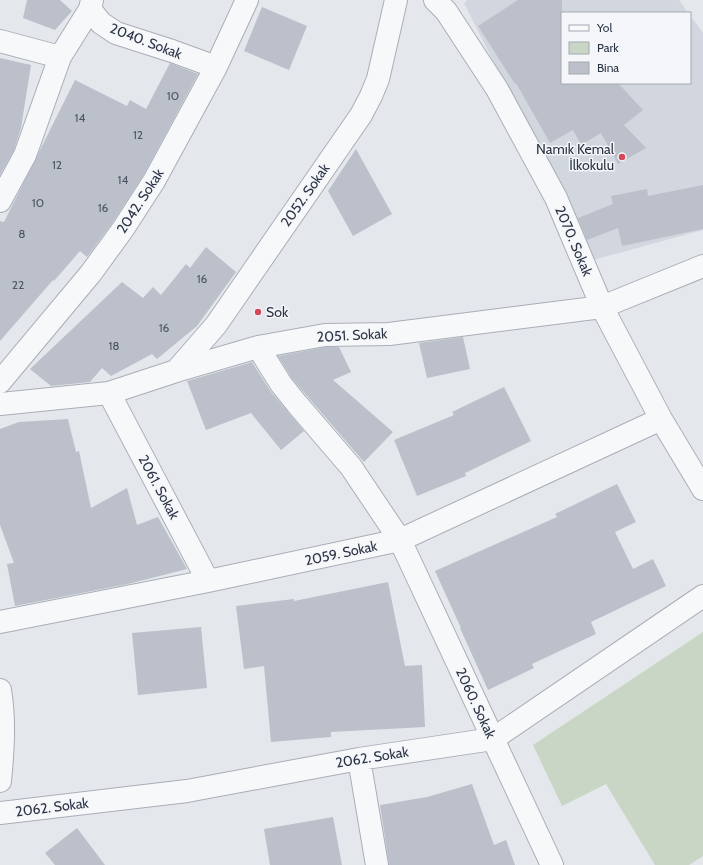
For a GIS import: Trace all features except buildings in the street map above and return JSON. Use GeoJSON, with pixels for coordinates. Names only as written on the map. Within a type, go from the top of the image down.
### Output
{"type":"FeatureCollection","features":[{"type":"Feature","properties":{"kind":"street","name":"2042. Sokak"},"geometry":{"type":"LineString","coordinates":[[0,382],[91,273],[123,229],[154,181],[216,68],[247,0]]}},
{"type":"Feature","properties":{"kind":"street","name":"2052. Sokak"},"geometry":{"type":"LineString","coordinates":[[176,371],[216,325],[361,115],[378,79],[396,0]]}},
{"type":"Feature","properties":{"kind":"street","name":"2040. Sokak"},"geometry":{"type":"LineString","coordinates":[[91,4],[101,23],[116,33],[172,51],[216,68]]}},
{"type":"Feature","properties":{"kind":"street"},"geometry":{"type":"LineString","coordinates":[[0,201],[25,155],[60,56],[91,4]]}},
{"type":"Feature","properties":{"kind":"street","name":"2070. Sokak"},"geometry":{"type":"LineString","coordinates":[[446,4],[497,89],[556,198],[602,307],[662,419],[703,489]]}},
{"type":"Feature","properties":{"kind":"street"},"geometry":{"type":"LineString","coordinates":[[0,41],[60,56]]}},
{"type":"Feature","properties":{"kind":"street","name":"2051. Sokak"},"geometry":{"type":"LineString","coordinates":[[0,404],[109,394],[176,371],[258,346],[325,335],[389,334],[602,307],[703,266]]}},
{"type":"Feature","properties":{"kind":"street","name":"2060. Sokak"},"geometry":{"type":"LineString","coordinates":[[258,346],[282,384],[297,404],[351,467],[400,540],[552,865]]}},
{"type":"Feature","properties":{"kind":"street","name":"2061. Sokak"},"geometry":{"type":"LineString","coordinates":[[109,394],[208,581]]}},
{"type":"Feature","properties":{"kind":"street"},"geometry":{"type":"LineString","coordinates":[[0,416],[31,401]]}},
{"type":"Feature","properties":{"kind":"street","name":"2059. Sokak"},"geometry":{"type":"LineString","coordinates":[[0,622],[208,581],[400,540],[662,419]]}},
{"type":"Feature","properties":{"kind":"street","name":"2062. Sokak"},"geometry":{"type":"LineString","coordinates":[[0,813],[187,791],[359,759],[493,739],[703,596]]}},
{"type":"Feature","properties":{"kind":"street"},"geometry":{"type":"LineString","coordinates":[[0,690],[2,701],[4,747],[0,781]]}},
{"type":"Feature","properties":{"kind":"street"},"geometry":{"type":"LineString","coordinates":[[359,759],[377,865]]}},
{"type":"Feature","properties":{"kind":"shaded area","name":"Namık Kemal İlkokulu"},"geometry":{"type":"Polygon","coordinates":[[[467,0],[679,0],[687,12],[561,12],[561,84],[691,84],[691,16],[703,33],[703,230],[593,260],[464,3],[467,0]]]}},
{"type":"Feature","properties":{"kind":"green space"},"geometry":{"type":"Polygon","coordinates":[[[703,632],[703,856],[689,865],[655,865],[606,784],[562,806],[533,745],[703,632]]]}},
{"type":"Feature","properties":{"kind":"place","name":"Namık Kemal İlkokulu"},"geometry":{"type":"Point","coordinates":[622,157]}},
{"type":"Feature","properties":{"kind":"place","name":"Sok"},"geometry":{"type":"Point","coordinates":[258,312]}}]}
